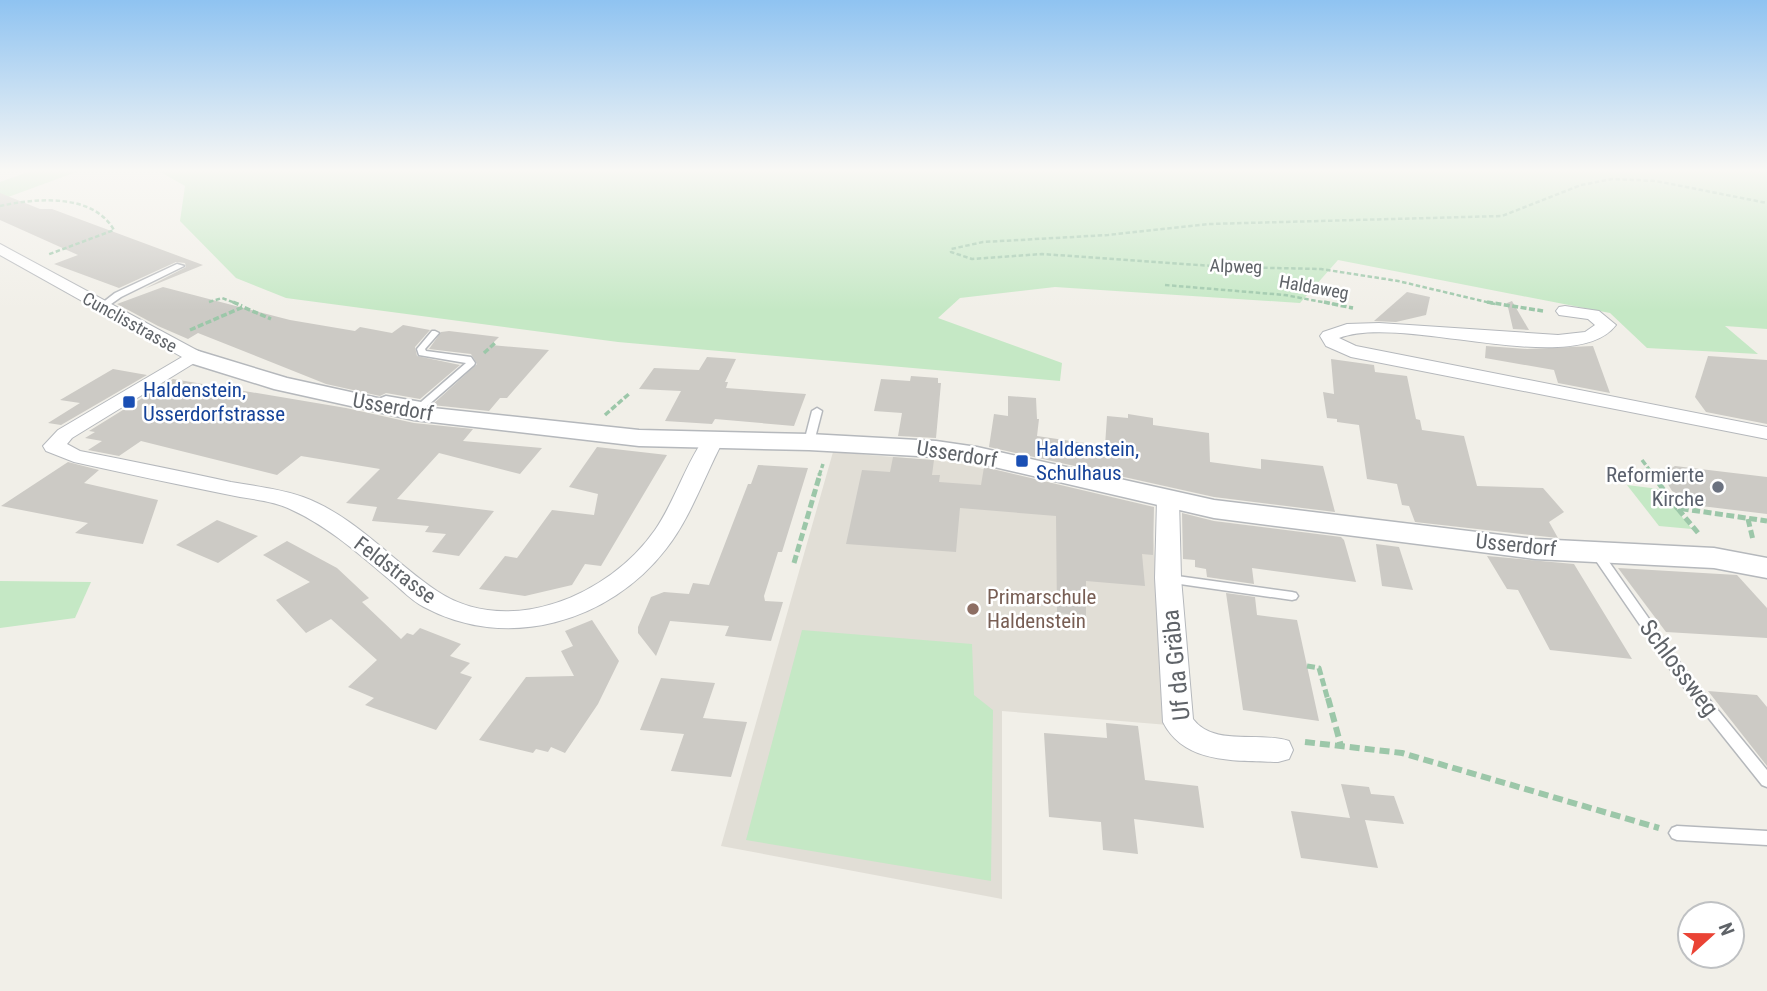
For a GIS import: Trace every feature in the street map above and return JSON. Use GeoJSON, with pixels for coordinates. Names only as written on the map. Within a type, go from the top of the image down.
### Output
{"type":"FeatureCollection","features":[{"type":"Feature","properties":{"kind":"street","name":"Cunclisstrasse"},"geometry":{"type":"LineString","coordinates":[[0,249],[192,356]]}},
{"type":"Feature","properties":{"kind":"street"},"geometry":{"type":"LineString","coordinates":[[1565,311],[1593,316],[1607,325],[1605,330],[1595,335],[1555,342],[1372,329],[1338,330],[1329,336],[1332,342],[1351,351],[1767,433]]}},
{"type":"Feature","properties":{"kind":"street","name":"Cunclisstrasse"},"geometry":{"type":"LineString","coordinates":[[58,441],[192,356]]}},
{"type":"Feature","properties":{"kind":"street","name":"Usserdorf"},"geometry":{"type":"LineString","coordinates":[[192,356],[236,372],[414,413],[626,436],[712,441],[816,452],[901,445],[977,455],[1214,509],[1535,549],[1714,558],[1765,565]]}},
{"type":"Feature","properties":{"kind":"street","name":"Feldstrasse"},"geometry":{"type":"LineString","coordinates":[[58,441],[54,446],[74,456],[295,502],[324,515],[433,601],[470,615],[501,621],[557,612],[606,592],[635,571],[658,542],[712,441]]}},
{"type":"Feature","properties":{"kind":"street","name":"Uf da Gräba"},"geometry":{"type":"LineString","coordinates":[[1168,500],[1168,579],[1178,722],[1182,731],[1198,742],[1278,750]]}},
{"type":"Feature","properties":{"kind":"lane"},"geometry":{"type":"LineString","coordinates":[[101,307],[118,295],[180,266]]}},
{"type":"Feature","properties":{"kind":"lane"},"geometry":{"type":"LineString","coordinates":[[371,405],[386,399],[423,405],[471,363],[468,359],[422,353],[421,349],[435,333]]}},
{"type":"Feature","properties":{"kind":"lane"},"geometry":{"type":"LineString","coordinates":[[816,452],[817,411]]}},
{"type":"Feature","properties":{"kind":"lane","name":"Schlossweg"},"geometry":{"type":"LineString","coordinates":[[1596,552],[1680,673],[1767,781]]}},
{"type":"Feature","properties":{"kind":"lane"},"geometry":{"type":"LineString","coordinates":[[1168,579],[1292,596]]}},
{"type":"Feature","properties":{"kind":"lane"},"geometry":{"type":"LineString","coordinates":[[1677,834],[1767,838]]}},
{"type":"Feature","properties":{"kind":"path"},"geometry":{"type":"LineString","coordinates":[[27,262],[106,235],[114,230],[108,217]]}},
{"type":"Feature","properties":{"kind":"path","name":"Alpweg"},"geometry":{"type":"LineString","coordinates":[[1460,217],[1197,225],[1108,235],[963,244],[951,249],[951,252],[972,259],[1042,254],[1227,267],[1321,269],[1398,281],[1502,306],[1565,311]]}},
{"type":"Feature","properties":{"kind":"path","name":"Haldaweg"},"geometry":{"type":"LineString","coordinates":[[1165,285],[1285,295],[1363,311]]}},
{"type":"Feature","properties":{"kind":"path"},"geometry":{"type":"LineString","coordinates":[[209,302],[222,298],[271,319]]}},
{"type":"Feature","properties":{"kind":"path"},"geometry":{"type":"LineString","coordinates":[[192,356],[200,350],[193,347],[203,339],[186,332],[243,306]]}},
{"type":"Feature","properties":{"kind":"path"},"geometry":{"type":"LineString","coordinates":[[794,563],[816,452]]}},
{"type":"Feature","properties":{"kind":"path"},"geometry":{"type":"LineString","coordinates":[[1642,460],[1700,535]]}},
{"type":"Feature","properties":{"kind":"path"},"geometry":{"type":"LineString","coordinates":[[1677,508],[1767,521]]}},
{"type":"Feature","properties":{"kind":"path"},"geometry":{"type":"LineString","coordinates":[[1741,539],[1754,541],[1748,519]]}},
{"type":"Feature","properties":{"kind":"path"},"geometry":{"type":"LineString","coordinates":[[1307,666],[1319,668],[1341,746]]}},
{"type":"Feature","properties":{"kind":"path"},"geometry":{"type":"LineString","coordinates":[[1278,750],[1279,739],[1402,754],[1677,834]]}},
{"type":"Feature","properties":{"kind":"shaded area","name":"Primarschule Haldenstein"},"geometry":{"type":"Polygon","coordinates":[[[833,452],[953,462],[1151,508],[1168,725],[1002,711],[1002,899],[721,846],[833,452]]]}},
{"type":"Feature","properties":{"kind":"green space"},"geometry":{"type":"Polygon","coordinates":[[[181,217],[1767,217],[1767,329],[1725,326],[1758,354],[1647,348],[1610,313],[1338,260],[1300,303],[1055,287],[960,298],[938,318],[1062,363],[1060,381],[618,342],[286,298],[236,278],[180,221],[181,217]]]}},
{"type":"Feature","properties":{"kind":"green space"},"geometry":{"type":"Polygon","coordinates":[[[1627,485],[1659,489],[1692,529],[1659,526],[1627,485]]]}},
{"type":"Feature","properties":{"kind":"green space"},"geometry":{"type":"Polygon","coordinates":[[[0,581],[91,582],[75,618],[0,628],[0,581]]]}},
{"type":"Feature","properties":{"kind":"green space"},"geometry":{"type":"Polygon","coordinates":[[[802,630],[972,644],[974,695],[993,710],[991,881],[746,840],[802,630]]]}},
{"type":"Feature","properties":{"kind":"building"},"geometry":{"type":"Polygon","coordinates":[[[0,217],[74,217],[203,265],[144,289],[186,267],[185,263],[176,262],[119,288],[54,264],[78,255],[0,220],[0,217]]]}},
{"type":"Feature","properties":{"kind":"building"},"geometry":{"type":"Polygon","coordinates":[[[163,287],[290,320],[355,331],[360,327],[392,333],[403,325],[430,330],[415,347],[417,356],[460,365],[420,399],[386,393],[380,396],[326,384],[198,333],[188,339],[117,304],[163,287]]]}},
{"type":"Feature","properties":{"kind":"building"},"geometry":{"type":"Polygon","coordinates":[[[1407,292],[1430,297],[1426,315],[1396,322],[1374,321],[1407,292]]]}},
{"type":"Feature","properties":{"kind":"building"},"geometry":{"type":"Polygon","coordinates":[[[1512,301],[1529,330],[1513,329],[1507,303],[1512,301]]]}},
{"type":"Feature","properties":{"kind":"building"},"geometry":{"type":"Polygon","coordinates":[[[441,332],[499,337],[491,345],[549,350],[507,398],[500,398],[489,411],[432,405],[477,364],[471,354],[429,349],[441,332]]]}},
{"type":"Feature","properties":{"kind":"building"},"geometry":{"type":"Polygon","coordinates":[[[1486,346],[1527,349],[1593,346],[1610,393],[1558,383],[1554,370],[1485,358],[1486,346]]]}},
{"type":"Feature","properties":{"kind":"building"},"geometry":{"type":"Polygon","coordinates":[[[1708,356],[1767,360],[1767,424],[1706,412],[1695,397],[1708,356]]]}},
{"type":"Feature","properties":{"kind":"building"},"geometry":{"type":"Polygon","coordinates":[[[707,357],[736,359],[725,382],[728,382],[726,388],[806,394],[794,426],[715,419],[712,424],[665,421],[681,391],[639,389],[654,368],[699,370],[707,357]]]}},
{"type":"Feature","properties":{"kind":"building"},"geometry":{"type":"Polygon","coordinates":[[[1331,359],[1374,365],[1375,372],[1407,376],[1416,419],[1420,420],[1422,430],[1464,436],[1477,486],[1543,488],[1564,512],[1549,522],[1558,538],[1415,522],[1409,506],[1402,505],[1397,484],[1367,479],[1359,425],[1327,418],[1323,392],[1334,394],[1331,359]]]}},
{"type":"Feature","properties":{"kind":"building"},"geometry":{"type":"Polygon","coordinates":[[[113,369],[147,375],[61,425],[48,423],[80,403],[60,400],[113,369]]]}},
{"type":"Feature","properties":{"kind":"building"},"geometry":{"type":"Polygon","coordinates":[[[911,376],[938,378],[938,383],[941,383],[936,438],[898,436],[902,413],[874,411],[881,379],[910,381],[911,376]]]}},
{"type":"Feature","properties":{"kind":"building"},"geometry":{"type":"Polygon","coordinates":[[[173,379],[346,408],[414,423],[473,429],[463,441],[542,448],[520,474],[439,453],[397,499],[494,511],[459,556],[432,552],[446,534],[425,532],[429,526],[372,521],[377,507],[346,503],[380,469],[301,456],[277,475],[141,441],[119,456],[88,450],[102,441],[85,438],[95,432],[89,431],[173,379]]]}},
{"type":"Feature","properties":{"kind":"building"},"geometry":{"type":"Polygon","coordinates":[[[1008,396],[1036,398],[1039,419],[1037,436],[1105,446],[1107,416],[1128,418],[1128,414],[1153,418],[1153,425],[1209,433],[1210,462],[1261,469],[1261,459],[1323,466],[1335,512],[1214,497],[989,447],[994,414],[1008,416],[1008,396]]]}},
{"type":"Feature","properties":{"kind":"building"},"geometry":{"type":"Polygon","coordinates":[[[597,447],[667,455],[601,566],[585,564],[572,585],[525,596],[479,589],[505,556],[517,558],[552,510],[594,515],[598,494],[569,487],[597,447]]]}},
{"type":"Feature","properties":{"kind":"building"},"geometry":{"type":"Polygon","coordinates":[[[893,457],[934,460],[932,475],[940,475],[939,482],[981,485],[984,467],[1154,507],[1153,555],[1142,554],[1145,586],[1086,581],[1086,616],[1057,613],[1056,516],[960,508],[956,552],[846,544],[862,470],[890,472],[893,457]]]}},
{"type":"Feature","properties":{"kind":"building"},"geometry":{"type":"Polygon","coordinates":[[[68,462],[99,470],[84,483],[158,500],[143,544],[75,533],[88,523],[1,506],[68,462]]]}},
{"type":"Feature","properties":{"kind":"building"},"geometry":{"type":"Polygon","coordinates":[[[758,465],[808,468],[782,552],[778,552],[764,596],[765,601],[783,602],[771,641],[725,636],[729,626],[670,621],[656,656],[638,633],[651,597],[664,592],[689,594],[693,583],[709,585],[758,465]]]}},
{"type":"Feature","properties":{"kind":"building","name":"Reformierte Kirche"},"geometry":{"type":"Polygon","coordinates":[[[1675,466],[1767,477],[1767,514],[1701,506],[1672,491],[1662,474],[1675,466]]]}},
{"type":"Feature","properties":{"kind":"building"},"geometry":{"type":"Polygon","coordinates":[[[1182,513],[1214,521],[1341,537],[1356,582],[1252,568],[1254,584],[1207,577],[1206,569],[1195,567],[1195,560],[1183,559],[1182,513]]]}},
{"type":"Feature","properties":{"kind":"building"},"geometry":{"type":"Polygon","coordinates":[[[217,520],[258,536],[218,563],[176,545],[217,520]]]}},
{"type":"Feature","properties":{"kind":"building"},"geometry":{"type":"Polygon","coordinates":[[[287,541],[337,568],[369,598],[362,602],[401,639],[407,633],[413,635],[420,628],[461,644],[450,656],[470,663],[460,673],[472,677],[436,730],[365,705],[374,698],[348,687],[377,660],[331,619],[306,633],[276,600],[310,582],[263,555],[287,541]]]}},
{"type":"Feature","properties":{"kind":"building"},"geometry":{"type":"Polygon","coordinates":[[[1376,544],[1399,547],[1413,590],[1382,586],[1376,544]]]}},
{"type":"Feature","properties":{"kind":"building"},"geometry":{"type":"Polygon","coordinates":[[[1487,556],[1574,564],[1632,659],[1550,650],[1518,590],[1507,589],[1487,556]]]}},
{"type":"Feature","properties":{"kind":"building"},"geometry":{"type":"Polygon","coordinates":[[[1618,568],[1737,575],[1767,608],[1767,638],[1666,632],[1618,568]]]}},
{"type":"Feature","properties":{"kind":"building"},"geometry":{"type":"Polygon","coordinates":[[[1226,593],[1255,597],[1257,615],[1297,620],[1319,721],[1243,710],[1226,593]]]}},
{"type":"Feature","properties":{"kind":"building"},"geometry":{"type":"Polygon","coordinates":[[[592,620],[619,661],[598,704],[565,753],[551,747],[548,752],[536,749],[533,753],[479,740],[526,677],[574,676],[561,651],[573,646],[565,631],[592,620]]]}},
{"type":"Feature","properties":{"kind":"building"},"geometry":{"type":"Polygon","coordinates":[[[661,678],[715,683],[703,718],[747,722],[731,777],[671,771],[684,734],[640,730],[661,678]]]}},
{"type":"Feature","properties":{"kind":"building"},"geometry":{"type":"Polygon","coordinates":[[[1708,691],[1757,695],[1767,707],[1767,766],[1708,691]]]}},
{"type":"Feature","properties":{"kind":"building"},"geometry":{"type":"Polygon","coordinates":[[[1106,723],[1138,726],[1145,780],[1198,786],[1204,828],[1134,819],[1138,854],[1103,850],[1101,822],[1049,817],[1044,733],[1107,738],[1106,723]]]}},
{"type":"Feature","properties":{"kind":"building"},"geometry":{"type":"Polygon","coordinates":[[[1341,784],[1369,787],[1371,794],[1394,796],[1404,824],[1365,820],[1378,868],[1301,858],[1291,811],[1350,818],[1341,784]]]}},
{"type":"Feature","properties":{"kind":"place","name":"Haldenstein, Usserdorfstrasse"},"geometry":{"type":"Point","coordinates":[129,402]}},
{"type":"Feature","properties":{"kind":"place","name":"Haldenstein, Schulhaus"},"geometry":{"type":"Point","coordinates":[1022,461]}},
{"type":"Feature","properties":{"kind":"place","name":"Reformierte Kirche"},"geometry":{"type":"Point","coordinates":[1718,487]}},
{"type":"Feature","properties":{"kind":"place","name":"Primarschule Haldenstein"},"geometry":{"type":"Point","coordinates":[973,609]}}]}
